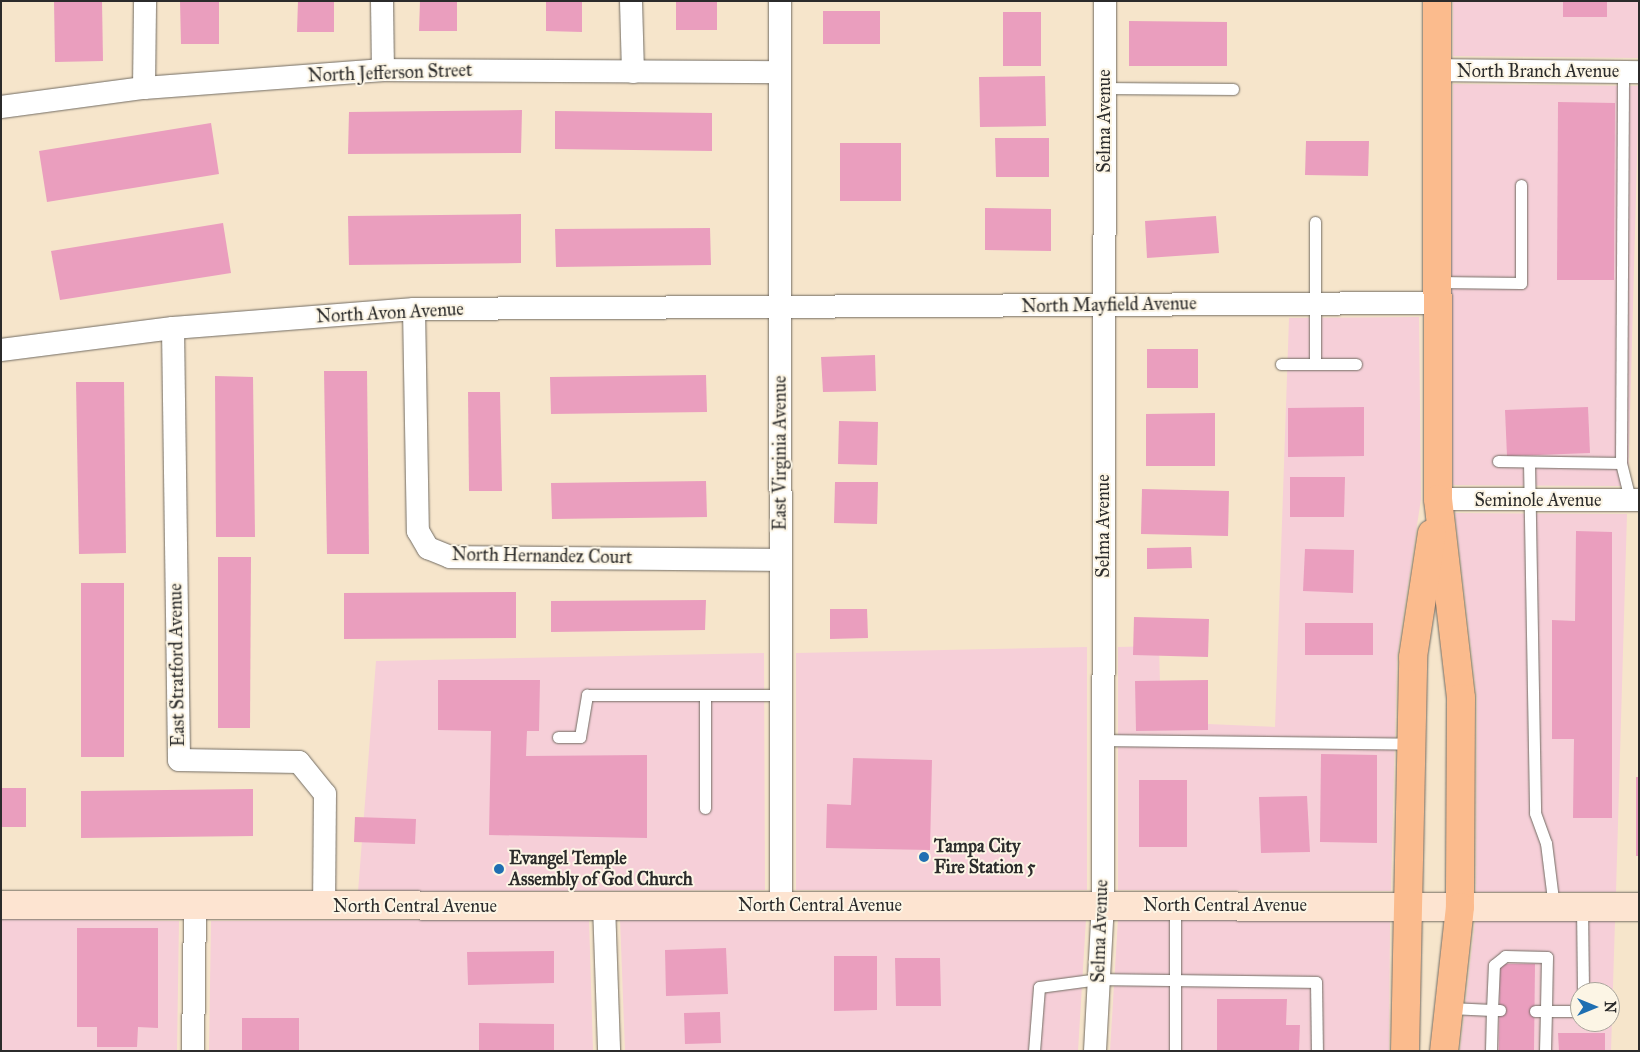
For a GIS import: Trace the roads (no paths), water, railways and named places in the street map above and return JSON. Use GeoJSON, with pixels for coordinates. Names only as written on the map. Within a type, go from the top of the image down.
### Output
{"type":"FeatureCollection","features":[{"type":"Feature","properties":{"kind":"main road"},"geometry":{"type":"LineString","coordinates":[[1437,1],[1438,499],[1460,698],[1460,907],[1444,1051]]}},
{"type":"Feature","properties":{"kind":"main road"},"geometry":{"type":"LineString","coordinates":[[1405,1051],[1413,658],[1438,499]]}},
{"type":"Feature","properties":{"kind":"street"},"geometry":{"type":"LineString","coordinates":[[144,1],[144,88]]}},
{"type":"Feature","properties":{"kind":"street"},"geometry":{"type":"LineString","coordinates":[[382,1],[382,70]]}},
{"type":"Feature","properties":{"kind":"street"},"geometry":{"type":"LineString","coordinates":[[632,1],[633,72]]}},
{"type":"Feature","properties":{"kind":"street","name":"East Virginia Avenue"},"geometry":{"type":"LineString","coordinates":[[780,1],[780,905]]}},
{"type":"Feature","properties":{"kind":"street","name":"Selma Avenue"},"geometry":{"type":"LineString","coordinates":[[1095,1051],[1103,905],[1105,1]]}},
{"type":"Feature","properties":{"kind":"street","name":"North Jefferson Street"},"geometry":{"type":"LineString","coordinates":[[1,107],[144,88],[382,70],[780,72]]}},
{"type":"Feature","properties":{"kind":"street","name":"North Branch Avenue"},"geometry":{"type":"LineString","coordinates":[[1437,70],[1631,72]]}},
{"type":"Feature","properties":{"kind":"street","name":"North Mayfield Avenue"},"geometry":{"type":"LineString","coordinates":[[781,309],[1316,303],[1437,292]]}},
{"type":"Feature","properties":{"kind":"street","name":"North Avon Avenue"},"geometry":{"type":"LineString","coordinates":[[1,350],[173,328],[414,309],[781,309]]}},
{"type":"Feature","properties":{"kind":"street","name":"North Hernandez Court"},"geometry":{"type":"LineString","coordinates":[[414,309],[418,531],[428,548],[450,557],[779,560]]}},
{"type":"Feature","properties":{"kind":"street","name":"East Stratford Avenue"},"geometry":{"type":"LineString","coordinates":[[173,328],[179,760],[299,762],[325,794],[324,906]]}},
{"type":"Feature","properties":{"kind":"street","name":"Seminole Avenue"},"geometry":{"type":"LineString","coordinates":[[1438,499],[1634,500]]}},
{"type":"Feature","properties":{"kind":"street","name":"North Central Avenue"},"geometry":{"type":"LineString","coordinates":[[1,905],[195,907],[604,905],[1407,905],[1460,907],[1639,907]]}},
{"type":"Feature","properties":{"kind":"street"},"geometry":{"type":"LineString","coordinates":[[604,905],[609,1051]]}},
{"type":"Feature","properties":{"kind":"street"},"geometry":{"type":"LineString","coordinates":[[193,1051],[195,907]]}},
{"type":"Feature","properties":{"kind":"lane"},"geometry":{"type":"LineString","coordinates":[[1631,72],[1621,463],[1634,500]]}},
{"type":"Feature","properties":{"kind":"lane"},"geometry":{"type":"LineString","coordinates":[[1104,88],[1233,89]]}},
{"type":"Feature","properties":{"kind":"lane"},"geometry":{"type":"LineString","coordinates":[[1437,292],[1521,283],[1522,185]]}},
{"type":"Feature","properties":{"kind":"lane"},"geometry":{"type":"LineString","coordinates":[[1314,364],[1316,303],[1315,222]]}},
{"type":"Feature","properties":{"kind":"lane"},"geometry":{"type":"LineString","coordinates":[[1281,364],[1356,364]]}},
{"type":"Feature","properties":{"kind":"lane"},"geometry":{"type":"LineString","coordinates":[[1498,461],[1621,463]]}},
{"type":"Feature","properties":{"kind":"lane"},"geometry":{"type":"LineString","coordinates":[[1529,462],[1535,813],[1546,843],[1554,907]]}},
{"type":"Feature","properties":{"kind":"lane"},"geometry":{"type":"LineString","coordinates":[[558,737],[580,737],[587,695],[780,695]]}},
{"type":"Feature","properties":{"kind":"lane"},"geometry":{"type":"LineString","coordinates":[[705,695],[705,808]]}},
{"type":"Feature","properties":{"kind":"lane"},"geometry":{"type":"LineString","coordinates":[[1103,740],[1411,744]]}},
{"type":"Feature","properties":{"kind":"lane"},"geometry":{"type":"LineString","coordinates":[[1175,905],[1175,1051]]}},
{"type":"Feature","properties":{"kind":"lane"},"geometry":{"type":"LineString","coordinates":[[1582,907],[1583,982]]}},
{"type":"Feature","properties":{"kind":"lane"},"geometry":{"type":"LineString","coordinates":[[1491,1051],[1496,1010],[1494,965],[1505,956],[1546,957],[1540,1011],[1545,1051]]}},
{"type":"Feature","properties":{"kind":"lane"},"geometry":{"type":"LineString","coordinates":[[1034,1051],[1039,987],[1098,979],[1316,982],[1317,1051]]}},
{"type":"Feature","properties":{"kind":"lane"},"geometry":{"type":"LineString","coordinates":[[1450,1008],[1496,1010]]}},
{"type":"Feature","properties":{"kind":"lane"},"geometry":{"type":"LineString","coordinates":[[1540,1011],[1570,1011]]}},
{"type":"Feature","properties":{"kind":"place","name":"Tampa City Fire Station 5"},"geometry":{"type":"Point","coordinates":[924,857]}},
{"type":"Feature","properties":{"kind":"place","name":"Evangel Temple Assembly of God Church"},"geometry":{"type":"Point","coordinates":[499,869]}}]}
